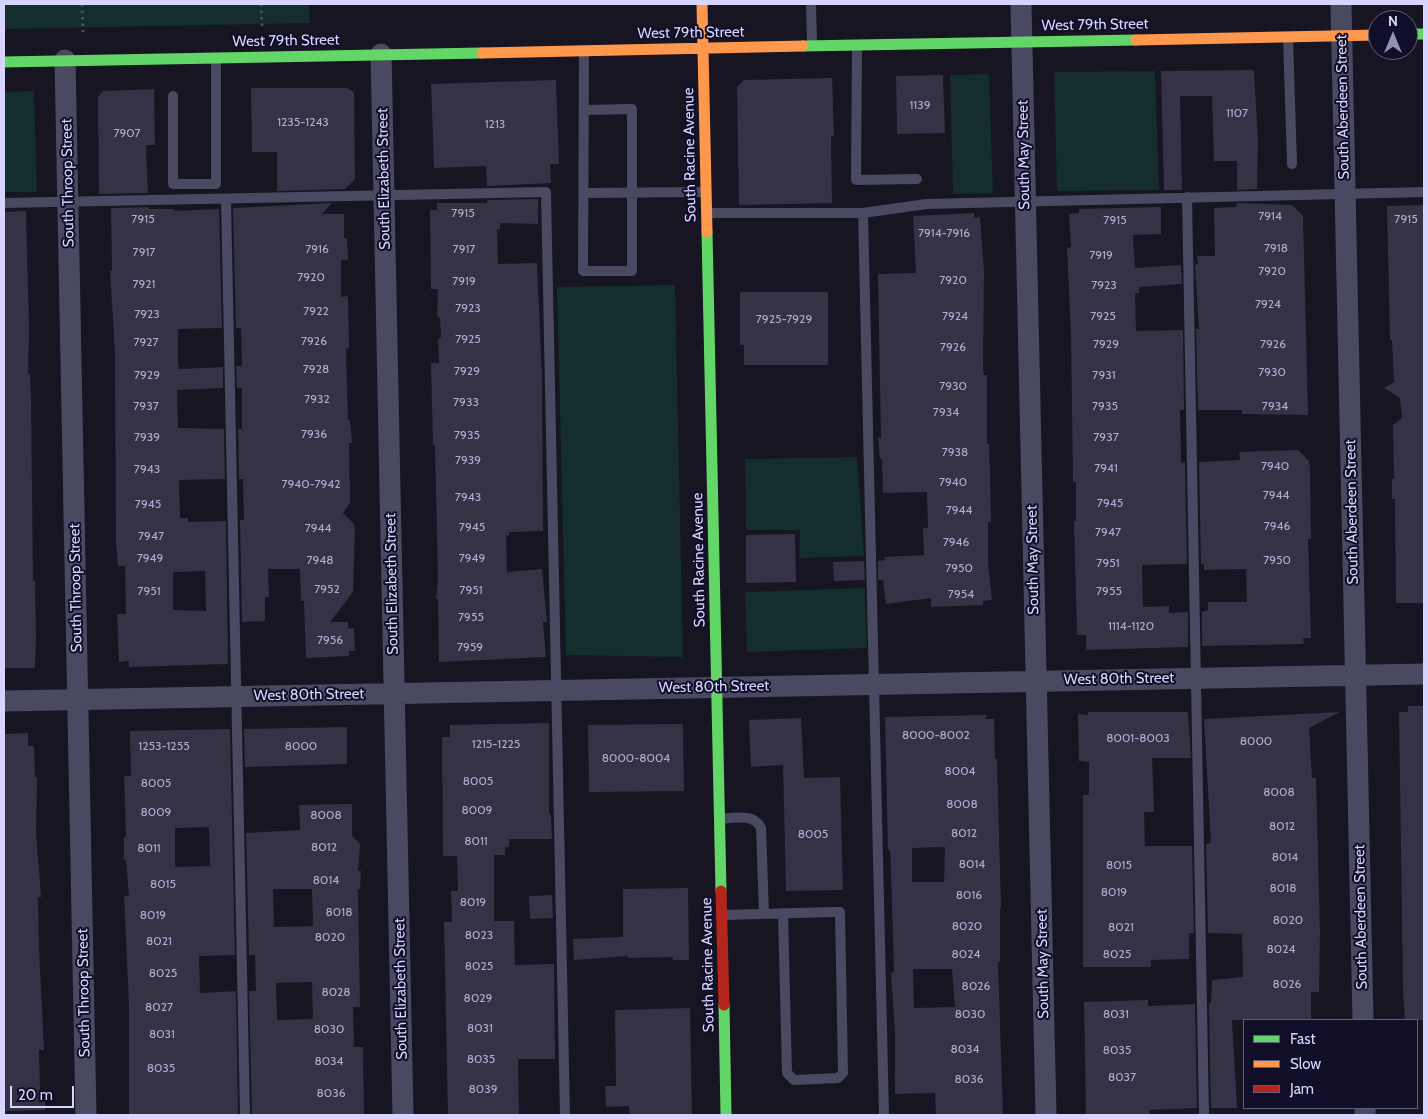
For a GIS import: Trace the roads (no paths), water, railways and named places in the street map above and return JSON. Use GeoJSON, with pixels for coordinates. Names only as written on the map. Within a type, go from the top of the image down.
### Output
{"type":"FeatureCollection","features":[{"type":"Feature","properties":{"kind":"main road","name":"South Racine Avenue"},"geometry":{"type":"LineString","coordinates":[[702,4],[726,1115]]}},
{"type":"Feature","properties":{"kind":"main road","name":"West 79th Street"},"geometry":{"type":"LineString","coordinates":[[4,62],[1368,35]]}},
{"type":"Feature","properties":{"kind":"street","name":"South May Street"},"geometry":{"type":"LineString","coordinates":[[1021,4],[1046,1115]]}},
{"type":"Feature","properties":{"kind":"street","name":"South Aberdeen Street"},"geometry":{"type":"LineString","coordinates":[[1341,4],[1363,1019]]}},
{"type":"Feature","properties":{"kind":"street","name":"South Elizabeth Street"},"geometry":{"type":"LineString","coordinates":[[381,54],[403,1115]]}},
{"type":"Feature","properties":{"kind":"street","name":"South Throop Street"},"geometry":{"type":"LineString","coordinates":[[65,60],[86,1115]]}},
{"type":"Feature","properties":{"kind":"street","name":"West 80th Street"},"geometry":{"type":"LineString","coordinates":[[4,701],[1424,674]]}},
{"type":"Feature","properties":{"kind":"lane"},"geometry":{"type":"LineString","coordinates":[[811,4],[812,45]]}},
{"type":"Feature","properties":{"kind":"lane"},"geometry":{"type":"LineString","coordinates":[[1288,36],[1292,164]]}},
{"type":"Feature","properties":{"kind":"lane"},"geometry":{"type":"LineString","coordinates":[[857,45],[856,180],[917,179]]}},
{"type":"Feature","properties":{"kind":"lane"},"geometry":{"type":"LineString","coordinates":[[584,50],[583,271],[632,271],[632,109],[584,110]]}},
{"type":"Feature","properties":{"kind":"lane"},"geometry":{"type":"LineString","coordinates":[[173,96],[173,184],[216,184],[216,57]]}},
{"type":"Feature","properties":{"kind":"lane"},"geometry":{"type":"LineString","coordinates":[[4,203],[546,192],[565,1115]]}},
{"type":"Feature","properties":{"kind":"lane"},"geometry":{"type":"LineString","coordinates":[[584,194],[706,192]]}},
{"type":"Feature","properties":{"kind":"lane"},"geometry":{"type":"LineString","coordinates":[[706,213],[864,213],[926,204],[1424,192]]}},
{"type":"Feature","properties":{"kind":"lane"},"geometry":{"type":"LineString","coordinates":[[1187,197],[1204,1115]]}},
{"type":"Feature","properties":{"kind":"lane"},"geometry":{"type":"LineString","coordinates":[[226,199],[245,1115]]}},
{"type":"Feature","properties":{"kind":"lane"},"geometry":{"type":"LineString","coordinates":[[864,213],[884,1115]]}},
{"type":"Feature","properties":{"kind":"lane"},"geometry":{"type":"LineString","coordinates":[[719,819],[748,818],[757,821],[761,828],[764,914]]}},
{"type":"Feature","properties":{"kind":"lane"},"geometry":{"type":"LineString","coordinates":[[722,915],[838,912],[841,916],[843,1074],[838,1078],[794,1080],[787,1073],[783,914]]}}]}
